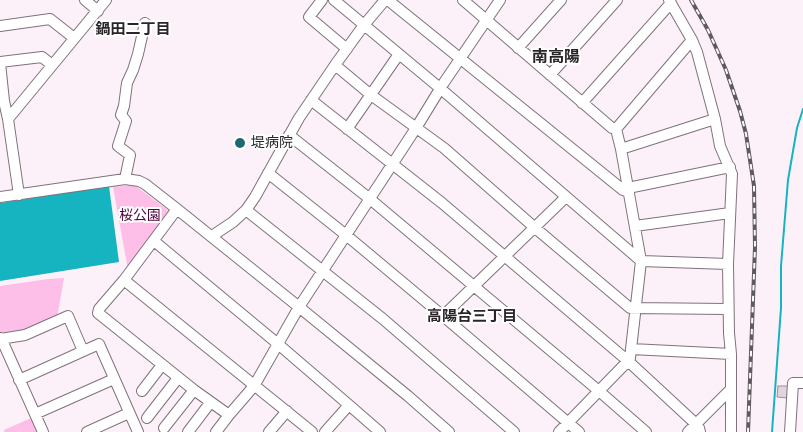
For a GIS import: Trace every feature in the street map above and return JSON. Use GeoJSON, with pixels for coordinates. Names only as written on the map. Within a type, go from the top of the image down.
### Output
{"type":"FeatureCollection","features":[{"type":"Feature","properties":{"kind":"street"},"geometry":{"type":"LineString","coordinates":[[84,0],[98,11]]}},
{"type":"Feature","properties":{"kind":"street"},"geometry":{"type":"LineString","coordinates":[[8,119],[106,0]]}},
{"type":"Feature","properties":{"kind":"street"},"geometry":{"type":"LineString","coordinates":[[322,0],[308,18],[347,49]]}},
{"type":"Feature","properties":{"kind":"street"},"geometry":{"type":"LineString","coordinates":[[334,0],[641,261],[728,264]]}},
{"type":"Feature","properties":{"kind":"street"},"geometry":{"type":"LineString","coordinates":[[212,236],[233,222],[255,198],[289,135],[311,100],[364,25],[386,0],[623,190],[730,167]]}},
{"type":"Feature","properties":{"kind":"street"},"geometry":{"type":"LineString","coordinates":[[463,0],[582,103],[612,128],[616,129]]}},
{"type":"Feature","properties":{"kind":"street"},"geometry":{"type":"LineString","coordinates":[[216,432],[254,386],[299,306],[393,164],[443,84],[500,0]]}},
{"type":"Feature","properties":{"kind":"street"},"geometry":{"type":"LineString","coordinates":[[518,48],[561,0]]}},
{"type":"Feature","properties":{"kind":"street"},"geometry":{"type":"LineString","coordinates":[[550,75],[617,0]]}},
{"type":"Feature","properties":{"kind":"street"},"geometry":{"type":"LineString","coordinates":[[582,103],[670,1],[697,52],[715,119],[720,146],[732,174],[728,264],[731,432]]}},
{"type":"Feature","properties":{"kind":"street"},"geometry":{"type":"LineString","coordinates":[[0,26],[50,18],[74,38]]}},
{"type":"Feature","properties":{"kind":"street"},"geometry":{"type":"LineString","coordinates":[[125,179],[130,155],[118,146],[126,121],[121,115],[127,83],[138,54],[145,23]]}},
{"type":"Feature","properties":{"kind":"street"},"geometry":{"type":"LineString","coordinates":[[616,129],[692,40]]}},
{"type":"Feature","properties":{"kind":"street"},"geometry":{"type":"LineString","coordinates":[[347,129],[398,54]]}},
{"type":"Feature","properties":{"kind":"street"},"geometry":{"type":"LineString","coordinates":[[19,195],[0,63],[42,57],[52,65]]}},
{"type":"Feature","properties":{"kind":"street"},"geometry":{"type":"LineString","coordinates":[[335,65],[371,95],[444,148],[630,308],[728,309]]}},
{"type":"Feature","properties":{"kind":"street"},"geometry":{"type":"LineString","coordinates":[[311,100],[442,203],[628,361],[698,428]]}},
{"type":"Feature","properties":{"kind":"street"},"geometry":{"type":"LineString","coordinates":[[622,149],[715,119]]}},
{"type":"Feature","properties":{"kind":"street"},"geometry":{"type":"LineString","coordinates":[[559,432],[630,358],[641,261],[622,149],[616,129]]}},
{"type":"Feature","properties":{"kind":"street"},"geometry":{"type":"LineString","coordinates":[[289,135],[370,199],[646,432]]}},
{"type":"Feature","properties":{"kind":"street"},"geometry":{"type":"LineString","coordinates":[[268,173],[346,235],[579,432]]}},
{"type":"Feature","properties":{"kind":"street"},"geometry":{"type":"LineString","coordinates":[[0,197],[125,179],[139,180],[299,306],[449,432]]}},
{"type":"Feature","properties":{"kind":"street"},"geometry":{"type":"LineString","coordinates":[[443,316],[566,197]]}},
{"type":"Feature","properties":{"kind":"street"},"geometry":{"type":"LineString","coordinates":[[177,209],[124,280],[99,308],[98,313],[210,403],[229,415]]}},
{"type":"Feature","properties":{"kind":"street"},"geometry":{"type":"LineString","coordinates":[[246,210],[397,331],[514,432]]}},
{"type":"Feature","properties":{"kind":"street"},"geometry":{"type":"LineString","coordinates":[[635,226],[730,213]]}},
{"type":"Feature","properties":{"kind":"street"},"geometry":{"type":"LineString","coordinates":[[154,241],[380,432]]}},
{"type":"Feature","properties":{"kind":"street"},"geometry":{"type":"LineString","coordinates":[[124,280],[312,432]]}},
{"type":"Feature","properties":{"kind":"street"},"geometry":{"type":"LineString","coordinates":[[43,432],[1,338],[25,335],[68,316],[84,351]]}},
{"type":"Feature","properties":{"kind":"street"},"geometry":{"type":"LineString","coordinates":[[19,380],[99,344],[138,432]]}},
{"type":"Feature","properties":{"kind":"street"},"geometry":{"type":"LineString","coordinates":[[631,349],[731,354]]}},
{"type":"Feature","properties":{"kind":"street"},"geometry":{"type":"LineString","coordinates":[[142,391],[162,365]]}},
{"type":"Feature","properties":{"kind":"street"},"geometry":{"type":"LineString","coordinates":[[35,414],[114,378]]}},
{"type":"Feature","properties":{"kind":"street"},"geometry":{"type":"LineString","coordinates":[[147,418],[178,378]]}},
{"type":"Feature","properties":{"kind":"street"},"geometry":{"type":"LineString","coordinates":[[790,432],[794,383],[803,383]]}},
{"type":"Feature","properties":{"kind":"street"},"geometry":{"type":"LineString","coordinates":[[164,428],[194,390]]}},
{"type":"Feature","properties":{"kind":"street"},"geometry":{"type":"LineString","coordinates":[[688,432],[698,428],[730,390]]}},
{"type":"Feature","properties":{"kind":"street"},"geometry":{"type":"LineString","coordinates":[[188,432],[210,403]]}},
{"type":"Feature","properties":{"kind":"street"},"geometry":{"type":"LineString","coordinates":[[325,432],[349,405]]}},
{"type":"Feature","properties":{"kind":"street"},"geometry":{"type":"LineString","coordinates":[[269,432],[287,411]]}},
{"type":"Feature","properties":{"kind":"street"},"geometry":{"type":"LineString","coordinates":[[87,432],[129,413]]}},
{"type":"Feature","properties":{"kind":"green space","name":"桜公園"},"geometry":{"type":"Polygon","coordinates":[[[136,186],[170,212],[128,270],[113,187],[136,186]]]}},
{"type":"Feature","properties":{"kind":"green space"},"geometry":{"type":"Polygon","coordinates":[[[64,278],[57,318],[30,330],[0,335],[0,286],[64,278]]]}},
{"type":"Feature","properties":{"kind":"green space"},"geometry":{"type":"Polygon","coordinates":[[[31,418],[37,432],[4,432],[4,430],[31,418]]]}},
{"type":"Feature","properties":{"kind":"water"},"geometry":{"type":"Polygon","coordinates":[[[109,186],[119,262],[0,281],[0,203],[109,186]]]}},
{"type":"Feature","properties":{"kind":"building"},"geometry":{"type":"Polygon","coordinates":[[[778,386],[788,386],[787,398],[777,397],[778,386]]]}},
{"type":"Feature","properties":{"kind":"waterway"},"geometry":{"type":"LineString","coordinates":[[772,432],[781,308],[781,266],[788,180],[797,128],[803,109]]}},
{"type":"Feature","properties":{"kind":"railway"},"geometry":{"type":"LineString","coordinates":[[691,0],[708,30],[726,70],[740,111],[746,134],[754,186],[755,247],[748,432]]}},
{"type":"Feature","properties":{"kind":"place","name":"堤病院"},"geometry":{"type":"Point","coordinates":[240,143]}},
{"type":"Feature","properties":{"kind":"district","name":"鍋田二丁目"},"geometry":{"type":"Point","coordinates":[133,30]}},
{"type":"Feature","properties":{"kind":"district","name":"南高陽"},"geometry":{"type":"Point","coordinates":[556,57]}},
{"type":"Feature","properties":{"kind":"district","name":"高陽台三丁目"},"geometry":{"type":"Point","coordinates":[472,317]}}]}
